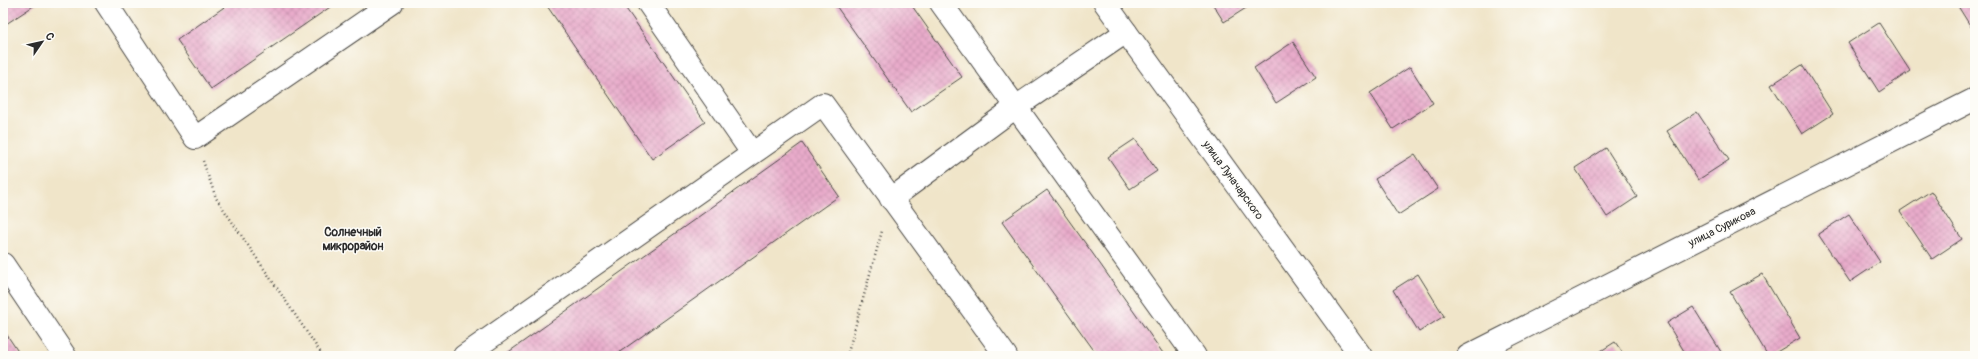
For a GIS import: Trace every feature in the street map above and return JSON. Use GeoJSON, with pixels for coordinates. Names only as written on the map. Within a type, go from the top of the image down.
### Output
{"type":"FeatureCollection","features":[{"type":"Feature","properties":{"kind":"street"},"geometry":{"type":"LineString","coordinates":[[106,3],[195,138],[392,3]]}},
{"type":"Feature","properties":{"kind":"street"},"geometry":{"type":"LineString","coordinates":[[648,3],[752,153]]}},
{"type":"Feature","properties":{"kind":"street"},"geometry":{"type":"LineString","coordinates":[[941,3],[1195,356]]}},
{"type":"Feature","properties":{"kind":"street","name":"улица Луначарского"},"geometry":{"type":"LineString","coordinates":[[1105,3],[1361,356]]}},
{"type":"Feature","properties":{"kind":"street"},"geometry":{"type":"LineString","coordinates":[[891,199],[1016,108],[1126,32]]}},
{"type":"Feature","properties":{"kind":"street","name":"улица Сурикова"},"geometry":{"type":"LineString","coordinates":[[1468,356],[1975,98]]}},
{"type":"Feature","properties":{"kind":"street"},"geometry":{"type":"LineString","coordinates":[[464,356],[823,104],[1006,356]]}},
{"type":"Feature","properties":{"kind":"street"},"geometry":{"type":"LineString","coordinates":[[3,264],[65,356]]}},
{"type":"Feature","properties":{"kind":"path"},"geometry":{"type":"LineString","coordinates":[[195,138],[216,198],[322,356]]}},
{"type":"Feature","properties":{"kind":"path"},"geometry":{"type":"LineString","coordinates":[[847,356],[891,199]]}},
{"type":"Feature","properties":{"kind":"building"},"geometry":{"type":"Polygon","coordinates":[[[3,3],[38,3],[3,26],[3,3]]]}},
{"type":"Feature","properties":{"kind":"building"},"geometry":{"type":"Polygon","coordinates":[[[230,3],[336,3],[211,89],[177,40],[230,3]]]}},
{"type":"Feature","properties":{"kind":"building"},"geometry":{"type":"Polygon","coordinates":[[[545,3],[622,3],[705,122],[652,159],[545,3]]]}},
{"type":"Feature","properties":{"kind":"building"},"geometry":{"type":"Polygon","coordinates":[[[834,3],[910,3],[962,77],[911,112],[834,3]]]}},
{"type":"Feature","properties":{"kind":"building"},"geometry":{"type":"Polygon","coordinates":[[[1212,3],[1254,3],[1224,22],[1212,3]]]}},
{"type":"Feature","properties":{"kind":"building"},"geometry":{"type":"Polygon","coordinates":[[[1956,3],[1975,3],[1975,25],[1971,27],[1956,3]]]}},
{"type":"Feature","properties":{"kind":"building"},"geometry":{"type":"Polygon","coordinates":[[[1879,23],[1910,71],[1879,92],[1848,43],[1879,23]]]}},
{"type":"Feature","properties":{"kind":"building"},"geometry":{"type":"Polygon","coordinates":[[[1293,42],[1316,77],[1276,103],[1254,68],[1293,42]]]}},
{"type":"Feature","properties":{"kind":"building"},"geometry":{"type":"Polygon","coordinates":[[[1802,65],[1833,114],[1802,134],[1771,85],[1802,65]]]}},
{"type":"Feature","properties":{"kind":"building"},"geometry":{"type":"Polygon","coordinates":[[[1410,67],[1433,103],[1393,129],[1370,93],[1410,67]]]}},
{"type":"Feature","properties":{"kind":"building"},"geometry":{"type":"Polygon","coordinates":[[[1697,112],[1729,160],[1698,180],[1667,131],[1697,112]]]}},
{"type":"Feature","properties":{"kind":"building"},"geometry":{"type":"Polygon","coordinates":[[[1135,139],[1157,171],[1130,189],[1108,157],[1135,139]]]}},
{"type":"Feature","properties":{"kind":"building"},"geometry":{"type":"Polygon","coordinates":[[[802,143],[839,196],[614,356],[503,356],[802,143]]]}},
{"type":"Feature","properties":{"kind":"building"},"geometry":{"type":"Polygon","coordinates":[[[1606,148],[1637,197],[1607,217],[1575,168],[1606,148]]]}},
{"type":"Feature","properties":{"kind":"building"},"geometry":{"type":"Polygon","coordinates":[[[1415,154],[1438,189],[1398,215],[1375,179],[1415,154]]]}},
{"type":"Feature","properties":{"kind":"building"},"geometry":{"type":"Polygon","coordinates":[[[1047,190],[1165,356],[1098,356],[1002,222],[1047,190]]]}},
{"type":"Feature","properties":{"kind":"building"},"geometry":{"type":"Polygon","coordinates":[[[1931,191],[1962,239],[1932,259],[1900,211],[1931,191]]]}},
{"type":"Feature","properties":{"kind":"building"},"geometry":{"type":"Polygon","coordinates":[[[1849,214],[1880,262],[1850,282],[1818,234],[1849,214]]]}},
{"type":"Feature","properties":{"kind":"building"},"geometry":{"type":"Polygon","coordinates":[[[1418,274],[1444,316],[1419,332],[1393,290],[1418,274]]]}},
{"type":"Feature","properties":{"kind":"building"},"geometry":{"type":"Polygon","coordinates":[[[1762,274],[1800,338],[1770,356],[1768,356],[1730,292],[1762,274]]]}},
{"type":"Feature","properties":{"kind":"building"},"geometry":{"type":"Polygon","coordinates":[[[1693,307],[1723,355],[1722,356],[1687,356],[1667,323],[1693,307]]]}},
{"type":"Feature","properties":{"kind":"building"},"geometry":{"type":"Polygon","coordinates":[[[3,329],[21,356],[3,356],[3,329]]]}},
{"type":"Feature","properties":{"kind":"building"},"geometry":{"type":"Polygon","coordinates":[[[1615,342],[1625,356],[1593,356],[1615,342]]]}},
{"type":"Feature","properties":{"kind":"district","name":"Солнечный микрорайон"},"geometry":{"type":"Point","coordinates":[353,239]}}]}
